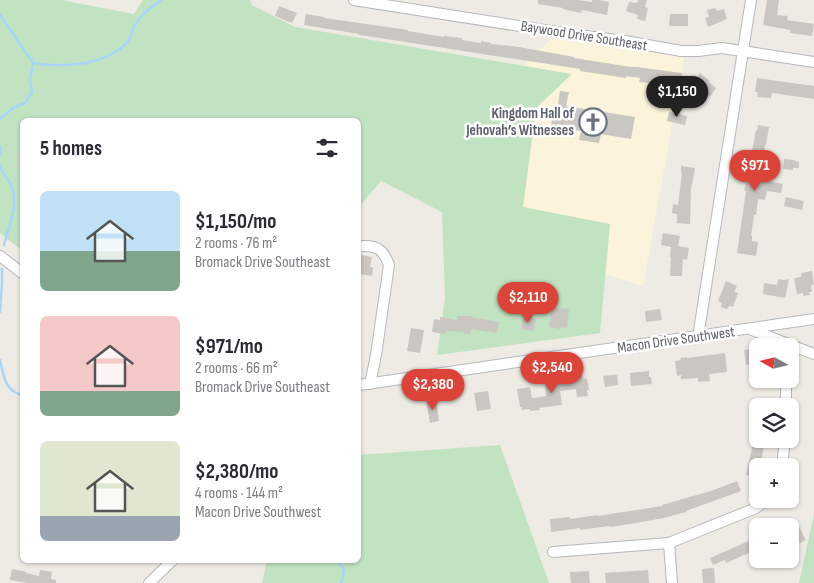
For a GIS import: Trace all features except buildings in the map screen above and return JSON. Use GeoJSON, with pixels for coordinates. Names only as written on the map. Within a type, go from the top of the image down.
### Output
{"type":"FeatureCollection","features":[{"type":"Feature","properties":{"kind":"street","name":"Baywood Drive Southeast"},"geometry":{"type":"LineString","coordinates":[[354,0],[681,51],[722,48],[814,62]]}},
{"type":"Feature","properties":{"kind":"street"},"geometry":{"type":"LineString","coordinates":[[698,337],[751,0]]}},
{"type":"Feature","properties":{"kind":"street"},"geometry":{"type":"LineString","coordinates":[[362,246],[370,245],[378,249],[385,256],[389,265],[370,384]]}},
{"type":"Feature","properties":{"kind":"street"},"geometry":{"type":"LineString","coordinates":[[0,256],[20,271]]}},
{"type":"Feature","properties":{"kind":"street","name":"Macon Drive Southwest"},"geometry":{"type":"LineString","coordinates":[[361,385],[814,320]]}},
{"type":"Feature","properties":{"kind":"street"},"geometry":{"type":"LineString","coordinates":[[750,330],[769,338]]}},
{"type":"Feature","properties":{"kind":"street"},"geometry":{"type":"LineString","coordinates":[[799,349],[814,354]]}},
{"type":"Feature","properties":{"kind":"street"},"geometry":{"type":"LineString","coordinates":[[553,552],[669,543],[756,508]]}},
{"type":"Feature","properties":{"kind":"street"},"geometry":{"type":"LineString","coordinates":[[669,543],[672,583]]}},
{"type":"Feature","properties":{"kind":"street"},"geometry":{"type":"LineString","coordinates":[[149,583],[169,563]]}},
{"type":"Feature","properties":{"kind":"shaded area"},"geometry":{"type":"Polygon","coordinates":[[[551,39],[686,48],[643,286],[499,241],[506,82],[551,39]]]}},
{"type":"Feature","properties":{"kind":"green space"},"geometry":{"type":"Polygon","coordinates":[[[0,0],[61,0],[134,14],[143,0],[250,0],[252,5],[295,27],[572,74],[536,108],[523,207],[610,224],[600,333],[437,355],[445,298],[442,212],[381,181],[361,205],[361,118],[20,118],[20,249],[0,233],[0,0]]]}},
{"type":"Feature","properties":{"kind":"green space"},"geometry":{"type":"Polygon","coordinates":[[[500,445],[549,583],[262,583],[266,563],[361,563],[361,455],[500,445]]]}},
{"type":"Feature","properties":{"kind":"green space"},"geometry":{"type":"Polygon","coordinates":[[[814,514],[814,583],[799,583],[814,514]]]}},
{"type":"Feature","properties":{"kind":"waterway"},"geometry":{"type":"LineString","coordinates":[[33,63],[70,65],[108,56],[128,41],[140,18],[161,0]]}},
{"type":"Feature","properties":{"kind":"waterway"},"geometry":{"type":"LineString","coordinates":[[0,15],[33,63]]}},
{"type":"Feature","properties":{"kind":"waterway"},"geometry":{"type":"LineString","coordinates":[[0,119],[13,108],[25,103],[32,92],[30,80],[33,63]]}},
{"type":"Feature","properties":{"kind":"waterway"},"geometry":{"type":"LineString","coordinates":[[0,146],[0,154]]}},
{"type":"Feature","properties":{"kind":"waterway"},"geometry":{"type":"LineString","coordinates":[[0,165],[13,190],[14,198],[13,214],[4,245]]}},
{"type":"Feature","properties":{"kind":"waterway"},"geometry":{"type":"LineString","coordinates":[[0,312],[2,269]]}},
{"type":"Feature","properties":{"kind":"waterway"},"geometry":{"type":"LineString","coordinates":[[0,360],[8,386],[20,394]]}},
{"type":"Feature","properties":{"kind":"waterway"},"geometry":{"type":"LineString","coordinates":[[339,563],[344,569],[341,583]]}},
{"type":"Feature","properties":{"kind":"place","name":"Kingdom Hall of Jehovah’s Witnesses"},"geometry":{"type":"Point","coordinates":[593,122]}}]}
